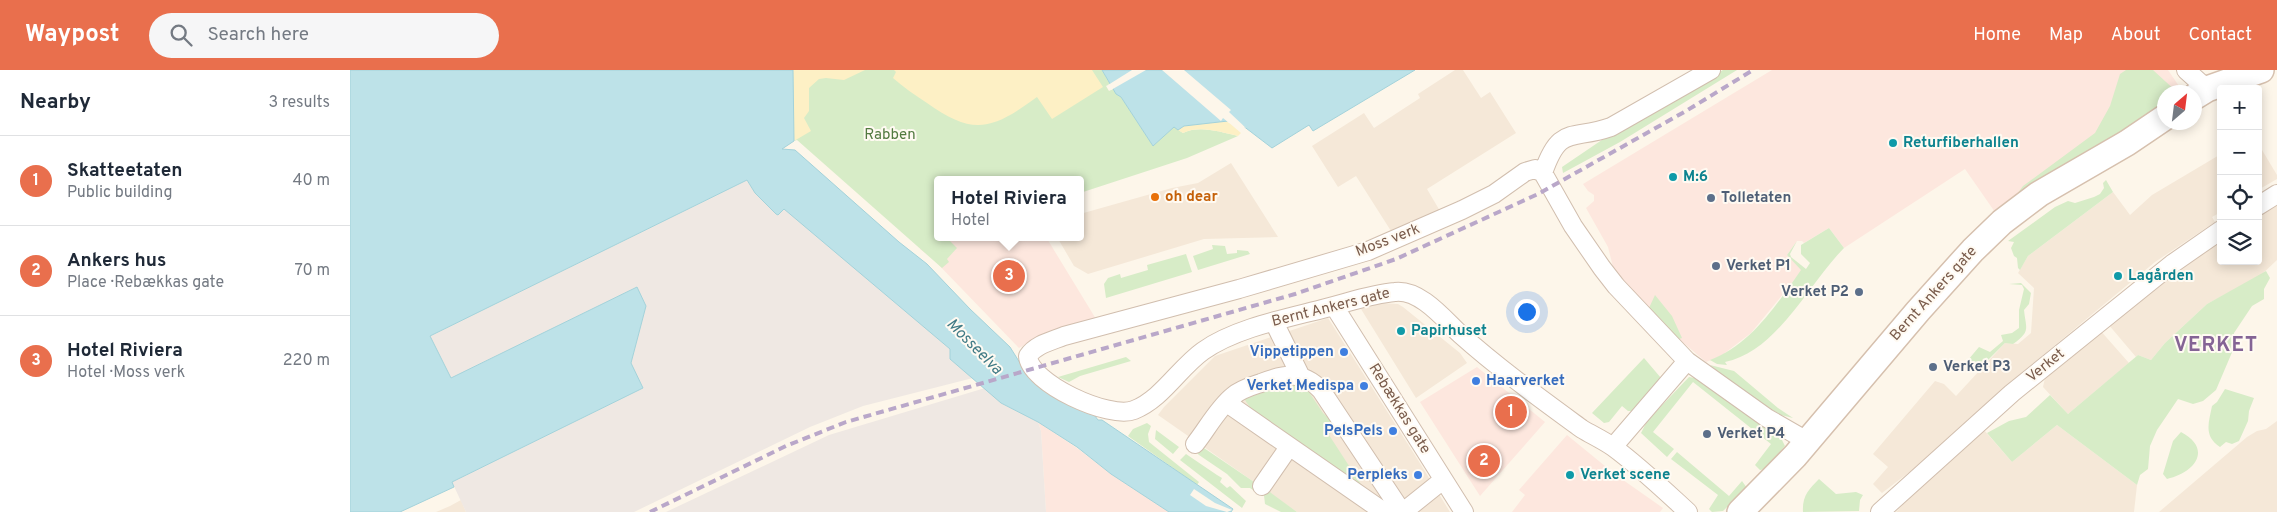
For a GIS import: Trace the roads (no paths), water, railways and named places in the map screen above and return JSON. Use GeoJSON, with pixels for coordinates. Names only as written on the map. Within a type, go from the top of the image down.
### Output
{"type":"FeatureCollection","features":[{"type":"Feature","properties":{"kind":"street"},"geometry":{"type":"LineString","coordinates":[[1711,70],[1611,127],[1597,132],[1570,134],[1556,143],[1549,155],[1543,173],[1573,226],[1602,268],[1616,286],[1687,361],[1767,418],[1806,441]]}},
{"type":"Feature","properties":{"kind":"street"},"geometry":{"type":"LineString","coordinates":[[2186,70],[2196,85]]}},
{"type":"Feature","properties":{"kind":"street"},"geometry":{"type":"LineString","coordinates":[[2202,93],[2261,70]]}},
{"type":"Feature","properties":{"kind":"street","name":"Bernt Ankers gate"},"geometry":{"type":"LineString","coordinates":[[1740,512],[1806,441],[1973,250],[2002,222],[2039,194],[2127,144],[2157,123]]}},
{"type":"Feature","properties":{"kind":"street","name":"Moss verk"},"geometry":{"type":"LineString","coordinates":[[1111,412],[1057,388],[1031,365],[1028,356],[1031,351],[1064,336],[1239,289],[1368,251],[1494,194],[1525,172],[1535,169],[1543,173]]}},
{"type":"Feature","properties":{"kind":"street"},"geometry":{"type":"LineString","coordinates":[[2262,203],[2277,194]]}},
{"type":"Feature","properties":{"kind":"street","name":"Verket"},"geometry":{"type":"LineString","coordinates":[[1880,512],[2012,392],[2172,264],[2217,233]]}},
{"type":"Feature","properties":{"kind":"street","name":"Bernt Ankers gate"},"geometry":{"type":"LineString","coordinates":[[1111,412],[1134,410],[1142,405],[1210,346],[1274,322],[1363,297],[1398,291],[1410,293],[1425,302],[1476,348],[1552,406],[1613,447],[1688,512]]}},
{"type":"Feature","properties":{"kind":"street","name":"Rebækkas gate"},"geometry":{"type":"LineString","coordinates":[[1334,306],[1464,512]]}},
{"type":"Feature","properties":{"kind":"street"},"geometry":{"type":"LineString","coordinates":[[1274,322],[1300,376]]}},
{"type":"Feature","properties":{"kind":"street"},"geometry":{"type":"LineString","coordinates":[[1613,447],[1687,361]]}},
{"type":"Feature","properties":{"kind":"street"},"geometry":{"type":"LineString","coordinates":[[1195,444],[1227,403],[1243,390],[1283,375],[1300,376],[1314,382],[1321,390],[1403,512],[1443,480]]}},
{"type":"Feature","properties":{"kind":"street"},"geometry":{"type":"LineString","coordinates":[[1227,403],[1289,448],[1384,512]]}},
{"type":"Feature","properties":{"kind":"street"},"geometry":{"type":"LineString","coordinates":[[1262,486],[1289,448]]}},
{"type":"Feature","properties":{"kind":"water","name":"Mosseelva"},"geometry":{"type":"Polygon","coordinates":[[[350,70],[793,70],[794,141],[782,149],[795,150],[899,242],[927,264],[1010,347],[1025,371],[1095,416],[1098,420],[1102,420],[1233,509],[1231,512],[1169,512],[1111,474],[1077,447],[1038,422],[1001,403],[950,359],[950,349],[784,209],[778,215],[776,214],[755,193],[747,180],[430,336],[451,378],[637,287],[646,306],[631,363],[643,388],[452,482],[454,487],[400,512],[350,512],[350,70]]]}},
{"type":"Feature","properties":{"kind":"water"},"geometry":{"type":"Polygon","coordinates":[[[1102,70],[1415,70],[1313,131],[1309,125],[1272,148],[1238,122],[1228,121],[1184,126],[1178,130],[1174,127],[1153,146],[1121,97],[1116,94],[1102,70]]]}},
{"type":"Feature","properties":{"kind":"railway"},"geometry":{"type":"LineString","coordinates":[[650,512],[786,446],[846,422],[1295,294],[1396,259],[1538,194],[1686,111],[1753,70]]}},
{"type":"Feature","properties":{"kind":"place","name":"Returfiberhallen"},"geometry":{"type":"Point","coordinates":[1893,143]}},
{"type":"Feature","properties":{"kind":"place","name":"M:6"},"geometry":{"type":"Point","coordinates":[1673,177]}},
{"type":"Feature","properties":{"kind":"place","name":"oh dear"},"geometry":{"type":"Point","coordinates":[1155,197]}},
{"type":"Feature","properties":{"kind":"place","name":"Tolletaten"},"geometry":{"type":"Point","coordinates":[1711,198]}},
{"type":"Feature","properties":{"kind":"place","name":"Verket P1"},"geometry":{"type":"Point","coordinates":[1716,266]}},
{"type":"Feature","properties":{"kind":"place","name":"Hotel Riviera"},"geometry":{"type":"Point","coordinates":[1009,276]}},
{"type":"Feature","properties":{"kind":"place","name":"Lagården"},"geometry":{"type":"Point","coordinates":[2118,276]}},
{"type":"Feature","properties":{"kind":"place","name":"Verket P2"},"geometry":{"type":"Point","coordinates":[1859,292]}},
{"type":"Feature","properties":{"kind":"place","name":"Papirhuset"},"geometry":{"type":"Point","coordinates":[1401,331]}},
{"type":"Feature","properties":{"kind":"place","name":"Vippetippen"},"geometry":{"type":"Point","coordinates":[1344,352]}},
{"type":"Feature","properties":{"kind":"place","name":"Verket P3"},"geometry":{"type":"Point","coordinates":[1933,367]}},
{"type":"Feature","properties":{"kind":"place","name":"Haarverket"},"geometry":{"type":"Point","coordinates":[1476,381]}},
{"type":"Feature","properties":{"kind":"place","name":"Verket Medispa"},"geometry":{"type":"Point","coordinates":[1364,386]}},
{"type":"Feature","properties":{"kind":"place","name":"Skatteetaten"},"geometry":{"type":"Point","coordinates":[1511,412]}},
{"type":"Feature","properties":{"kind":"place","name":"PelsPels"},"geometry":{"type":"Point","coordinates":[1393,431]}},
{"type":"Feature","properties":{"kind":"place","name":"Verket P4"},"geometry":{"type":"Point","coordinates":[1707,434]}},
{"type":"Feature","properties":{"kind":"place","name":"Ankers hus"},"geometry":{"type":"Point","coordinates":[1484,461]}},
{"type":"Feature","properties":{"kind":"place","name":"Perpleks"},"geometry":{"type":"Point","coordinates":[1418,475]}},
{"type":"Feature","properties":{"kind":"place","name":"Verket scene"},"geometry":{"type":"Point","coordinates":[1570,475]}},
{"type":"Feature","properties":{"kind":"district","name":"VERKET"},"geometry":{"type":"Point","coordinates":[2216,346]}},
{"type":"Feature","properties":{"kind":"park label","name":"Rabben"},"geometry":{"type":"Point","coordinates":[890,135]}}]}
